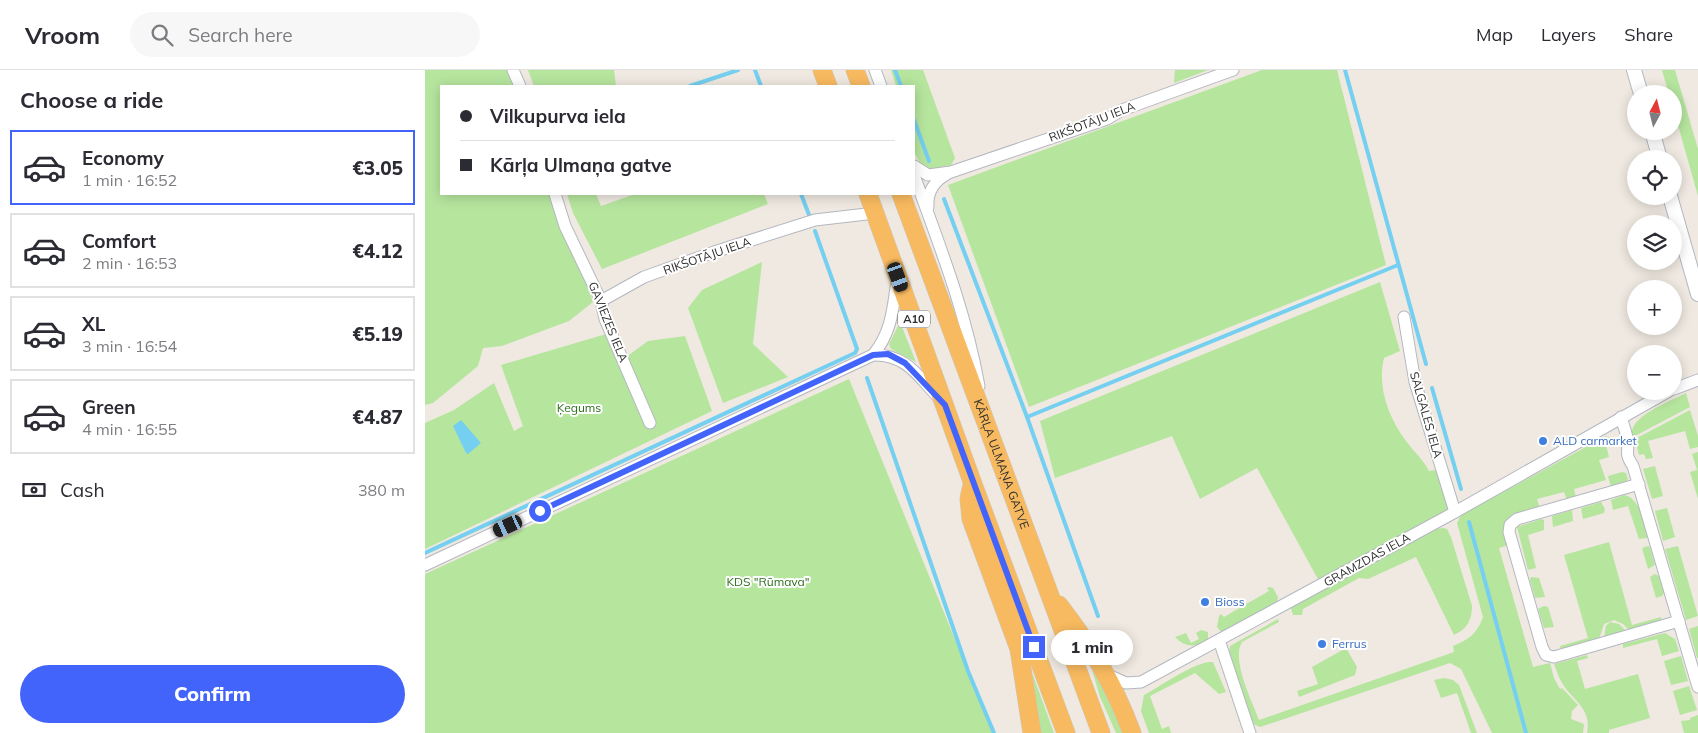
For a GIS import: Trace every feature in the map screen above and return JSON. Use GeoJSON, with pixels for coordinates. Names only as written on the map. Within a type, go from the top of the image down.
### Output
{"type":"FeatureCollection","features":[{"type":"Feature","properties":{"kind":"highway"},"geometry":{"type":"LineString","coordinates":[[822,70],[828,85]]}},
{"type":"Feature","properties":{"kind":"highway"},"geometry":{"type":"LineString","coordinates":[[855,70],[861,85]]}},
{"type":"Feature","properties":{"kind":"highway","name":"A10"},"geometry":{"type":"LineString","coordinates":[[868,195],[1066,733]]}},
{"type":"Feature","properties":{"kind":"highway","name":"KĀRĻA ULMAŅA GATVE"},"geometry":{"type":"LineString","coordinates":[[901,195],[1101,733]]}},
{"type":"Feature","properties":{"kind":"highway"},"geometry":{"type":"LineString","coordinates":[[973,484],[969,499],[971,519],[1019,650],[1032,733]]}},
{"type":"Feature","properties":{"kind":"highway"},"geometry":{"type":"LineString","coordinates":[[1047,589],[1086,640],[1108,676],[1132,733]]}},
{"type":"Feature","properties":{"kind":"street"},"geometry":{"type":"LineString","coordinates":[[513,70],[520,85]]}},
{"type":"Feature","properties":{"kind":"street"},"geometry":{"type":"LineString","coordinates":[[875,70],[881,85]]}},
{"type":"Feature","properties":{"kind":"street","name":"RIKŠOTĀJU IELA"},"geometry":{"type":"LineString","coordinates":[[951,172],[1107,119],[1122,110],[1233,70]]}},
{"type":"Feature","properties":{"kind":"street"},"geometry":{"type":"LineString","coordinates":[[1634,70],[1638,85]]}},
{"type":"Feature","properties":{"kind":"street"},"geometry":{"type":"LineString","coordinates":[[915,167],[929,175],[951,172]]}},
{"type":"Feature","properties":{"kind":"street"},"geometry":{"type":"LineString","coordinates":[[928,212],[928,199],[932,188],[941,177],[951,172]]}},
{"type":"Feature","properties":{"kind":"street"},"geometry":{"type":"LineString","coordinates":[[915,178],[951,274],[966,322],[984,417]]}},
{"type":"Feature","properties":{"kind":"street","name":"GAVIEZES IELA"},"geometry":{"type":"LineString","coordinates":[[555,195],[565,226],[601,301],[605,319],[650,423]]}},
{"type":"Feature","properties":{"kind":"street"},"geometry":{"type":"LineString","coordinates":[[1673,205],[1698,294]]}},
{"type":"Feature","properties":{"kind":"street","name":"RIKŠOTĀJU IELA"},"geometry":{"type":"LineString","coordinates":[[601,301],[644,277],[714,252],[815,220],[875,213]]}},
{"type":"Feature","properties":{"kind":"street"},"geometry":{"type":"LineString","coordinates":[[873,355],[884,342],[890,323],[898,277]]}},
{"type":"Feature","properties":{"kind":"street","name":"SALGALES IELA"},"geometry":{"type":"LineString","coordinates":[[1403,317],[1415,382],[1455,512]]}},
{"type":"Feature","properties":{"kind":"street"},"geometry":{"type":"LineString","coordinates":[[425,565],[873,355],[888,354],[905,363],[945,405]]}},
{"type":"Feature","properties":{"kind":"street"},"geometry":{"type":"LineString","coordinates":[[1682,386],[1698,380]]}},
{"type":"Feature","properties":{"kind":"street","name":"GRAMZDAS IELA"},"geometry":{"type":"LineString","coordinates":[[1108,676],[1126,683],[1141,682],[1455,512],[1652,400]]}},
{"type":"Feature","properties":{"kind":"street"},"geometry":{"type":"LineString","coordinates":[[1621,417],[1627,445],[1625,451],[1627,459],[1633,465],[1639,484],[1698,687]]}},
{"type":"Feature","properties":{"kind":"street"},"geometry":{"type":"LineString","coordinates":[[1639,484],[1517,519],[1510,525],[1509,532],[1541,647],[1546,655],[1554,657],[1679,621]]}},
{"type":"Feature","properties":{"kind":"street"},"geometry":{"type":"LineString","coordinates":[[1219,640],[1250,733]]}},
{"type":"Feature","properties":{"kind":"green space"},"geometry":{"type":"Polygon","coordinates":[[[425,70],[508,70],[514,85],[440,85],[440,195],[553,195],[593,302],[569,321],[502,346],[483,348],[478,366],[433,403],[425,405],[425,70]]]}},
{"type":"Feature","properties":{"kind":"green space"},"geometry":{"type":"Polygon","coordinates":[[[528,70],[614,70],[616,85],[534,85],[528,70]]]}},
{"type":"Feature","properties":{"kind":"green space"},"geometry":{"type":"Polygon","coordinates":[[[891,70],[923,70],[955,158],[951,165],[927,170],[920,163],[915,154],[915,85],[896,85],[891,70]]]}},
{"type":"Feature","properties":{"kind":"green space"},"geometry":{"type":"Polygon","coordinates":[[[1175,70],[1208,70],[1174,83],[1175,70]]]}},
{"type":"Feature","properties":{"kind":"green space"},"geometry":{"type":"Polygon","coordinates":[[[1262,70],[1337,70],[1386,265],[1029,407],[948,185],[1262,70]]]}},
{"type":"Feature","properties":{"kind":"green space"},"geometry":{"type":"Polygon","coordinates":[[[1662,70],[1675,70],[1679,85],[1666,85],[1662,70]]]}},
{"type":"Feature","properties":{"kind":"green space"},"geometry":{"type":"Polygon","coordinates":[[[1683,97],[1698,149],[1698,196],[1682,140],[1683,97]]]}},
{"type":"Feature","properties":{"kind":"green space"},"geometry":{"type":"Polygon","coordinates":[[[567,195],[596,195],[601,206],[632,195],[764,195],[768,204],[602,269],[573,213],[567,195]]]}},
{"type":"Feature","properties":{"kind":"green space"},"geometry":{"type":"Polygon","coordinates":[[[762,262],[753,344],[788,377],[723,403],[688,308],[702,290],[762,262]]]}},
{"type":"Feature","properties":{"kind":"green space"},"geometry":{"type":"Polygon","coordinates":[[[1380,282],[1400,351],[1384,358],[1382,369],[1383,390],[1389,412],[1406,441],[1429,471],[1436,470],[1449,505],[1446,511],[1319,581],[1257,468],[1200,499],[1172,436],[1055,478],[1040,421],[1380,282]]]}},
{"type":"Feature","properties":{"kind":"green space"},"geometry":{"type":"Polygon","coordinates":[[[900,322],[916,362],[891,349],[889,344],[900,322]]]}},
{"type":"Feature","properties":{"kind":"green space","name":"Ķegums"},"geometry":{"type":"Polygon","coordinates":[[[606,334],[618,363],[648,341],[685,336],[712,411],[425,549],[425,423],[454,410],[494,383],[514,431],[523,426],[501,365],[606,334]]]}},
{"type":"Feature","properties":{"kind":"green space","name":"KDS \"Rūmava\""},"geometry":{"type":"Polygon","coordinates":[[[849,379],[993,733],[425,733],[425,574],[849,379]]]}},
{"type":"Feature","properties":{"kind":"green space"},"geometry":{"type":"Polygon","coordinates":[[[1686,393],[1690,407],[1633,437],[1632,430],[1642,417],[1671,400],[1682,400],[1682,395],[1686,393]]]}},
{"type":"Feature","properties":{"kind":"green space"},"geometry":{"type":"Polygon","coordinates":[[[1690,410],[1698,436],[1698,447],[1690,449],[1685,431],[1648,441],[1653,458],[1646,459],[1644,454],[1639,455],[1635,439],[1690,410]]]}},
{"type":"Feature","properties":{"kind":"green space"},"geometry":{"type":"Polygon","coordinates":[[[1606,436],[1612,439],[1614,443],[1606,445],[1609,457],[1599,460],[1606,480],[1574,489],[1576,498],[1567,500],[1564,492],[1537,499],[1540,508],[1513,515],[1509,545],[1499,548],[1533,667],[1550,663],[1554,678],[1560,689],[1562,688],[1578,705],[1572,711],[1571,719],[1584,724],[1583,733],[1492,733],[1461,669],[1450,663],[1260,727],[1251,723],[1229,654],[1230,646],[1278,619],[1279,622],[1242,642],[1239,650],[1244,681],[1259,720],[1454,652],[1453,646],[1471,636],[1478,628],[1483,617],[1457,523],[1461,515],[1606,436]]]}},
{"type":"Feature","properties":{"kind":"green space"},"geometry":{"type":"Polygon","coordinates":[[[1698,452],[1698,499],[1690,472],[1697,470],[1692,454],[1698,452]]]}},
{"type":"Feature","properties":{"kind":"green space"},"geometry":{"type":"Polygon","coordinates":[[[1655,466],[1663,496],[1652,499],[1643,469],[1655,466]]]}},
{"type":"Feature","properties":{"kind":"green space"},"geometry":{"type":"Polygon","coordinates":[[[1622,472],[1626,473],[1628,479],[1624,484],[1611,487],[1608,476],[1622,472]]]}},
{"type":"Feature","properties":{"kind":"green space"},"geometry":{"type":"Polygon","coordinates":[[[1624,495],[1630,497],[1638,506],[1644,519],[1647,538],[1639,539],[1628,506],[1613,510],[1611,500],[1624,495]]]}},
{"type":"Feature","properties":{"kind":"green space"},"geometry":{"type":"Polygon","coordinates":[[[1601,502],[1605,509],[1604,513],[1583,519],[1581,508],[1601,502]]]}},
{"type":"Feature","properties":{"kind":"green space"},"geometry":{"type":"Polygon","coordinates":[[[1667,508],[1675,537],[1663,541],[1655,511],[1667,508]]]}},
{"type":"Feature","properties":{"kind":"green space"},"geometry":{"type":"Polygon","coordinates":[[[1572,510],[1573,521],[1553,527],[1552,516],[1572,510]]]}},
{"type":"Feature","properties":{"kind":"green space"},"geometry":{"type":"Polygon","coordinates":[[[1541,519],[1544,520],[1544,530],[1528,535],[1536,568],[1528,570],[1517,527],[1541,519]]]}},
{"type":"Feature","properties":{"kind":"green space"},"geometry":{"type":"Polygon","coordinates":[[[1435,529],[1447,529],[1451,537],[1472,606],[1468,624],[1459,633],[1454,635],[1416,557],[1368,579],[1359,578],[1303,609],[1302,615],[1293,615],[1291,608],[1435,529]]]}},
{"type":"Feature","properties":{"kind":"green space"},"geometry":{"type":"Polygon","coordinates":[[[1609,542],[1632,625],[1661,617],[1662,621],[1629,630],[1623,624],[1614,620],[1604,624],[1599,639],[1561,651],[1560,646],[1588,638],[1564,555],[1609,542]]]}},
{"type":"Feature","properties":{"kind":"green space"},"geometry":{"type":"Polygon","coordinates":[[[1678,546],[1698,616],[1686,620],[1665,549],[1678,546]]]}},
{"type":"Feature","properties":{"kind":"green space"},"geometry":{"type":"Polygon","coordinates":[[[1650,547],[1655,565],[1648,569],[1642,548],[1650,547]]]}},
{"type":"Feature","properties":{"kind":"green space"},"geometry":{"type":"Polygon","coordinates":[[[1655,574],[1659,576],[1664,593],[1656,598],[1650,577],[1655,574]]]}},
{"type":"Feature","properties":{"kind":"green space"},"geometry":{"type":"Polygon","coordinates":[[[1531,577],[1539,578],[1545,597],[1535,598],[1530,580],[1531,577]]]}},
{"type":"Feature","properties":{"kind":"green space"},"geometry":{"type":"Polygon","coordinates":[[[1267,588],[1273,588],[1278,597],[1277,603],[1222,633],[1217,627],[1221,614],[1224,617],[1269,591],[1267,588]]]}},
{"type":"Feature","properties":{"kind":"green space"},"geometry":{"type":"Polygon","coordinates":[[[1544,606],[1548,607],[1554,627],[1544,628],[1538,609],[1544,606]]]}},
{"type":"Feature","properties":{"kind":"green space"},"geometry":{"type":"Polygon","coordinates":[[[1610,622],[1619,624],[1626,631],[1604,638],[1606,626],[1610,622]]]}},
{"type":"Feature","properties":{"kind":"green space"},"geometry":{"type":"Polygon","coordinates":[[[1698,626],[1698,658],[1697,658],[1689,629],[1698,626]]]}},
{"type":"Feature","properties":{"kind":"green space"},"geometry":{"type":"Polygon","coordinates":[[[1201,630],[1208,632],[1208,641],[1187,645],[1175,637],[1186,633],[1191,643],[1199,639],[1196,633],[1201,630]]]}},
{"type":"Feature","properties":{"kind":"green space"},"geometry":{"type":"Polygon","coordinates":[[[1665,633],[1675,639],[1679,651],[1662,656],[1657,639],[1623,648],[1623,644],[1665,633]]]}},
{"type":"Feature","properties":{"kind":"green space"},"geometry":{"type":"Polygon","coordinates":[[[1346,648],[1357,667],[1355,675],[1299,697],[1297,691],[1318,684],[1312,667],[1346,648]]]}},
{"type":"Feature","properties":{"kind":"green space"},"geometry":{"type":"Polygon","coordinates":[[[1587,655],[1588,658],[1577,661],[1585,689],[1638,674],[1650,718],[1609,730],[1609,733],[1587,733],[1588,725],[1585,712],[1562,683],[1554,664],[1587,655]]]}},
{"type":"Feature","properties":{"kind":"green space"},"geometry":{"type":"Polygon","coordinates":[[[1681,656],[1688,681],[1671,685],[1664,661],[1681,656]]]}},
{"type":"Feature","properties":{"kind":"green space"},"geometry":{"type":"Polygon","coordinates":[[[1089,660],[1127,733],[1116,733],[1100,697],[1089,660]]]}},
{"type":"Feature","properties":{"kind":"green space"},"geometry":{"type":"Polygon","coordinates":[[[1213,662],[1226,692],[1219,694],[1195,673],[1150,696],[1162,729],[1169,726],[1171,733],[1149,733],[1141,711],[1144,695],[1188,669],[1213,662]]]}},
{"type":"Feature","properties":{"kind":"green space"},"geometry":{"type":"Polygon","coordinates":[[[1031,674],[1033,675],[1054,733],[1038,733],[1031,674]]]}},
{"type":"Feature","properties":{"kind":"green space"},"geometry":{"type":"Polygon","coordinates":[[[1444,678],[1453,680],[1459,685],[1477,733],[1471,733],[1457,693],[1441,698],[1434,680],[1444,678]]]}},
{"type":"Feature","properties":{"kind":"green space"},"geometry":{"type":"Polygon","coordinates":[[[1689,686],[1697,710],[1680,715],[1673,691],[1689,686]]]}},
{"type":"Feature","properties":{"kind":"green space"},"geometry":{"type":"Polygon","coordinates":[[[1698,715],[1698,733],[1684,733],[1681,721],[1690,720],[1690,718],[1698,715]]]}},
{"type":"Feature","properties":{"kind":"water"},"geometry":{"type":"Polygon","coordinates":[[[461,420],[481,443],[468,454],[453,426],[461,420]]]}},
{"type":"Feature","properties":{"kind":"waterway"},"geometry":{"type":"LineString","coordinates":[[693,85],[738,70]]}},
{"type":"Feature","properties":{"kind":"waterway"},"geometry":{"type":"LineString","coordinates":[[755,70],[761,85]]}},
{"type":"Feature","properties":{"kind":"waterway"},"geometry":{"type":"LineString","coordinates":[[895,70],[901,85]]}},
{"type":"Feature","properties":{"kind":"waterway"},"geometry":{"type":"LineString","coordinates":[[1345,70],[1426,364]]}},
{"type":"Feature","properties":{"kind":"waterway"},"geometry":{"type":"LineString","coordinates":[[915,123],[929,161]]}},
{"type":"Feature","properties":{"kind":"waterway"},"geometry":{"type":"LineString","coordinates":[[801,195],[811,220]]}},
{"type":"Feature","properties":{"kind":"waterway"},"geometry":{"type":"LineString","coordinates":[[944,199],[1027,417],[1098,616]]}},
{"type":"Feature","properties":{"kind":"waterway"},"geometry":{"type":"LineString","coordinates":[[425,553],[855,353],[857,349],[815,231]]}},
{"type":"Feature","properties":{"kind":"waterway"},"geometry":{"type":"LineString","coordinates":[[1027,417],[1398,265]]}},
{"type":"Feature","properties":{"kind":"waterway"},"geometry":{"type":"LineString","coordinates":[[867,378],[968,671],[994,733]]}},
{"type":"Feature","properties":{"kind":"waterway"},"geometry":{"type":"LineString","coordinates":[[1432,388],[1461,489]]}},
{"type":"Feature","properties":{"kind":"waterway"},"geometry":{"type":"LineString","coordinates":[[1469,522],[1526,733]]}},
{"type":"Feature","properties":{"kind":"place","name":"ALD carmarket"},"geometry":{"type":"Point","coordinates":[1543,441]}},
{"type":"Feature","properties":{"kind":"place","name":"Bioss"},"geometry":{"type":"Point","coordinates":[1205,602]}},
{"type":"Feature","properties":{"kind":"place","name":"Ferrus"},"geometry":{"type":"Point","coordinates":[1322,644]}},
{"type":"Feature","properties":{"kind":"route"},"geometry":{"type":"LineString","coordinates":[[540,511],[873,355],[888,354],[905,363],[945,405],[1034,647]]}}]}
